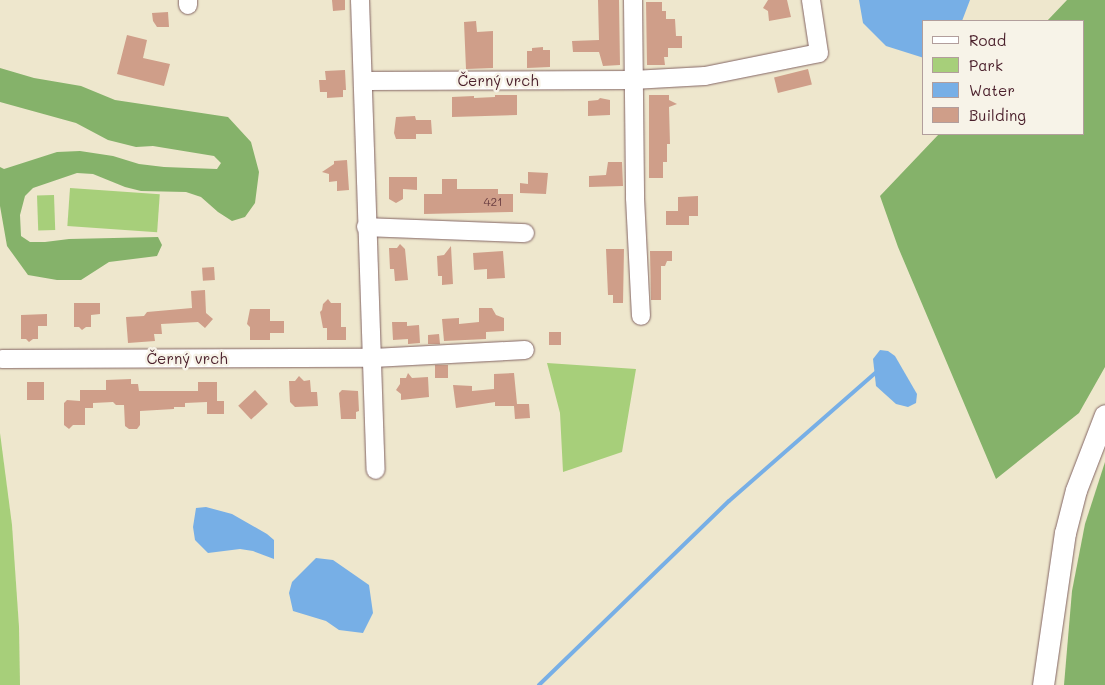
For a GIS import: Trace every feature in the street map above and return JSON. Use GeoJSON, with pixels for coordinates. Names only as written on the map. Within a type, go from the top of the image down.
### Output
{"type":"FeatureCollection","features":[{"type":"Feature","properties":{"kind":"main road"},"geometry":{"type":"LineString","coordinates":[[1043,685],[1065,533],[1076,490],[1105,415]]}},
{"type":"Feature","properties":{"kind":"street"},"geometry":{"type":"LineString","coordinates":[[360,0],[364,81],[366,227],[373,358],[376,470]]}},
{"type":"Feature","properties":{"kind":"street"},"geometry":{"type":"LineString","coordinates":[[634,0],[632,80],[641,316]]}},
{"type":"Feature","properties":{"kind":"street","name":"Černý vrch"},"geometry":{"type":"LineString","coordinates":[[364,81],[632,80],[705,76],[819,54],[811,0]]}},
{"type":"Feature","properties":{"kind":"street"},"geometry":{"type":"LineString","coordinates":[[366,227],[525,233]]}},
{"type":"Feature","properties":{"kind":"street","name":"Černý vrch"},"geometry":{"type":"LineString","coordinates":[[2,359],[373,358],[525,350]]}},
{"type":"Feature","properties":{"kind":"green space"},"geometry":{"type":"Polygon","coordinates":[[[1067,0],[1105,0],[1105,367],[1079,413],[996,479],[898,247],[880,196],[938,135],[1085,135],[1085,20],[1048,20],[1067,0]]]}},
{"type":"Feature","properties":{"kind":"green space"},"geometry":{"type":"Polygon","coordinates":[[[0,68],[34,78],[81,86],[115,100],[228,117],[251,142],[259,172],[255,203],[245,217],[232,221],[201,197],[186,192],[141,191],[125,187],[93,174],[77,173],[33,188],[25,196],[20,215],[21,236],[30,242],[158,237],[162,245],[157,256],[109,262],[81,280],[57,280],[28,275],[7,246],[0,206],[0,167],[4,169],[57,152],[80,151],[113,156],[139,164],[164,167],[217,169],[221,163],[214,156],[153,146],[136,147],[108,140],[76,123],[0,102],[0,68]]]}},
{"type":"Feature","properties":{"kind":"green space"},"geometry":{"type":"Polygon","coordinates":[[[70,188],[160,194],[157,232],[67,226],[70,188]]]}},
{"type":"Feature","properties":{"kind":"green space"},"geometry":{"type":"Polygon","coordinates":[[[54,195],[55,230],[38,231],[37,196],[54,195]]]}},
{"type":"Feature","properties":{"kind":"green space"},"geometry":{"type":"Polygon","coordinates":[[[547,363],[636,369],[622,452],[563,472],[560,413],[547,363]]]}},
{"type":"Feature","properties":{"kind":"green space"},"geometry":{"type":"Polygon","coordinates":[[[0,433],[12,525],[19,627],[20,685],[0,685],[0,433]]]}},
{"type":"Feature","properties":{"kind":"green space"},"geometry":{"type":"Polygon","coordinates":[[[1105,462],[1105,685],[1064,685],[1072,591],[1085,524],[1105,462]]]}},
{"type":"Feature","properties":{"kind":"water"},"geometry":{"type":"Polygon","coordinates":[[[859,0],[970,0],[962,20],[922,20],[922,57],[886,46],[863,23],[859,0]]]}},
{"type":"Feature","properties":{"kind":"water"},"geometry":{"type":"Polygon","coordinates":[[[880,350],[888,351],[895,356],[917,394],[916,403],[908,407],[896,404],[876,386],[873,359],[880,350]]]}},
{"type":"Feature","properties":{"kind":"water"},"geometry":{"type":"Polygon","coordinates":[[[206,507],[232,514],[267,534],[274,540],[274,559],[253,551],[240,549],[208,553],[195,540],[193,527],[196,508],[206,507]]]}},
{"type":"Feature","properties":{"kind":"water"},"geometry":{"type":"Polygon","coordinates":[[[316,558],[333,560],[369,585],[373,613],[363,633],[339,630],[326,621],[293,611],[289,593],[292,582],[316,558]]]}},
{"type":"Feature","properties":{"kind":"building"},"geometry":{"type":"Polygon","coordinates":[[[332,0],[345,0],[345,10],[333,11],[332,0]]]}},
{"type":"Feature","properties":{"kind":"building"},"geometry":{"type":"Polygon","coordinates":[[[598,0],[619,0],[620,65],[603,66],[599,52],[573,52],[572,41],[599,40],[598,0]]]}},
{"type":"Feature","properties":{"kind":"building"},"geometry":{"type":"Polygon","coordinates":[[[768,0],[787,0],[791,17],[769,21],[768,11],[763,8],[768,0]]]}},
{"type":"Feature","properties":{"kind":"building"},"geometry":{"type":"Polygon","coordinates":[[[646,2],[662,2],[662,11],[666,11],[666,19],[675,19],[676,36],[682,36],[682,48],[668,48],[668,57],[664,57],[665,65],[647,65],[646,2]]]}},
{"type":"Feature","properties":{"kind":"building"},"geometry":{"type":"Polygon","coordinates":[[[168,12],[169,27],[157,27],[153,21],[152,13],[168,12]]]}},
{"type":"Feature","properties":{"kind":"building"},"geometry":{"type":"Polygon","coordinates":[[[476,21],[477,32],[493,31],[493,68],[466,69],[464,22],[476,21]]]}},
{"type":"Feature","properties":{"kind":"building"},"geometry":{"type":"Polygon","coordinates":[[[127,35],[147,40],[143,58],[170,64],[164,86],[117,74],[127,35]]]}},
{"type":"Feature","properties":{"kind":"building"},"geometry":{"type":"Polygon","coordinates":[[[543,47],[543,50],[550,50],[550,67],[527,68],[527,51],[532,51],[532,48],[543,47]]]}},
{"type":"Feature","properties":{"kind":"building"},"geometry":{"type":"Polygon","coordinates":[[[808,69],[812,85],[778,93],[774,77],[808,69]]]}},
{"type":"Feature","properties":{"kind":"building"},"geometry":{"type":"Polygon","coordinates":[[[345,70],[346,90],[343,90],[343,97],[327,98],[327,92],[320,92],[319,80],[326,80],[325,71],[345,70]]]}},
{"type":"Feature","properties":{"kind":"building"},"geometry":{"type":"Polygon","coordinates":[[[495,95],[517,95],[517,115],[452,117],[452,97],[474,96],[474,98],[495,97],[495,95]]]}},
{"type":"Feature","properties":{"kind":"building"},"geometry":{"type":"Polygon","coordinates":[[[649,95],[669,95],[669,100],[677,104],[669,107],[670,144],[667,144],[667,162],[663,162],[663,178],[649,178],[649,95]]]}},
{"type":"Feature","properties":{"kind":"building"},"geometry":{"type":"Polygon","coordinates":[[[600,98],[610,100],[610,115],[588,116],[588,101],[600,98]]]}},
{"type":"Feature","properties":{"kind":"building"},"geometry":{"type":"Polygon","coordinates":[[[415,116],[416,120],[431,120],[432,134],[416,134],[416,139],[396,139],[394,133],[396,117],[415,116]]]}},
{"type":"Feature","properties":{"kind":"building"},"geometry":{"type":"Polygon","coordinates":[[[347,160],[349,190],[337,191],[337,181],[329,182],[329,174],[322,172],[334,164],[334,161],[347,160]]]}},
{"type":"Feature","properties":{"kind":"building"},"geometry":{"type":"Polygon","coordinates":[[[608,162],[622,162],[623,186],[589,187],[589,176],[606,175],[608,162]]]}},
{"type":"Feature","properties":{"kind":"building"},"geometry":{"type":"Polygon","coordinates":[[[528,172],[548,173],[546,194],[520,193],[520,183],[528,184],[528,172]]]}},
{"type":"Feature","properties":{"kind":"building"},"geometry":{"type":"Polygon","coordinates":[[[389,177],[417,177],[417,190],[403,189],[403,199],[396,203],[389,199],[389,177]]]}},
{"type":"Feature","properties":{"kind":"building"},"geometry":{"type":"Polygon","coordinates":[[[442,179],[457,179],[457,189],[498,189],[498,194],[513,194],[513,212],[424,214],[424,194],[442,194],[442,179]]]}},
{"type":"Feature","properties":{"kind":"building"},"geometry":{"type":"Polygon","coordinates":[[[698,196],[698,216],[689,216],[689,225],[666,225],[666,211],[678,211],[678,197],[698,196]]]}},
{"type":"Feature","properties":{"kind":"building"},"geometry":{"type":"Polygon","coordinates":[[[400,244],[405,249],[408,280],[395,281],[394,269],[390,269],[389,248],[397,248],[400,244]]]}},
{"type":"Feature","properties":{"kind":"building"},"geometry":{"type":"Polygon","coordinates":[[[451,246],[453,284],[442,285],[442,276],[438,276],[437,256],[444,255],[451,246]]]}},
{"type":"Feature","properties":{"kind":"building"},"geometry":{"type":"Polygon","coordinates":[[[606,249],[624,249],[623,303],[613,303],[613,295],[608,295],[606,249]]]}},
{"type":"Feature","properties":{"kind":"building"},"geometry":{"type":"Polygon","coordinates":[[[503,251],[505,278],[487,279],[487,269],[474,270],[473,253],[503,251]]]}},
{"type":"Feature","properties":{"kind":"building"},"geometry":{"type":"Polygon","coordinates":[[[650,251],[672,251],[672,261],[667,261],[665,266],[661,266],[661,300],[651,300],[650,251]]]}},
{"type":"Feature","properties":{"kind":"building"},"geometry":{"type":"Polygon","coordinates":[[[214,267],[215,280],[203,281],[202,268],[214,267]]]}},
{"type":"Feature","properties":{"kind":"building"},"geometry":{"type":"Polygon","coordinates":[[[205,290],[206,313],[213,319],[205,328],[198,322],[161,324],[162,334],[154,334],[155,341],[128,343],[126,317],[144,316],[147,312],[192,308],[191,291],[205,290]]]}},
{"type":"Feature","properties":{"kind":"building"},"geometry":{"type":"Polygon","coordinates":[[[328,299],[331,303],[341,303],[341,327],[346,327],[346,340],[327,340],[327,328],[323,328],[320,312],[323,304],[328,299]]]}},
{"type":"Feature","properties":{"kind":"building"},"geometry":{"type":"Polygon","coordinates":[[[74,303],[100,303],[100,314],[91,315],[91,327],[86,327],[82,330],[79,327],[74,327],[74,303]]]}},
{"type":"Feature","properties":{"kind":"building"},"geometry":{"type":"Polygon","coordinates":[[[479,308],[492,308],[496,315],[504,318],[504,331],[486,332],[486,339],[444,341],[442,319],[459,318],[459,324],[479,322],[479,308]]]}},
{"type":"Feature","properties":{"kind":"building"},"geometry":{"type":"Polygon","coordinates":[[[250,309],[270,309],[270,321],[284,321],[284,333],[270,333],[270,340],[250,340],[250,327],[247,324],[250,309]]]}},
{"type":"Feature","properties":{"kind":"building"},"geometry":{"type":"Polygon","coordinates":[[[47,314],[47,326],[38,326],[38,339],[33,339],[29,342],[26,339],[21,339],[21,315],[47,314]]]}},
{"type":"Feature","properties":{"kind":"building"},"geometry":{"type":"Polygon","coordinates":[[[392,322],[407,322],[407,326],[419,325],[420,343],[408,344],[408,339],[393,340],[392,322]]]}},
{"type":"Feature","properties":{"kind":"building"},"geometry":{"type":"Polygon","coordinates":[[[549,332],[561,332],[561,345],[549,345],[549,332]]]}},
{"type":"Feature","properties":{"kind":"building"},"geometry":{"type":"Polygon","coordinates":[[[439,334],[440,344],[428,344],[428,335],[439,334]]]}},
{"type":"Feature","properties":{"kind":"building"},"geometry":{"type":"Polygon","coordinates":[[[435,365],[448,365],[448,378],[435,378],[435,365]]]}},
{"type":"Feature","properties":{"kind":"building"},"geometry":{"type":"Polygon","coordinates":[[[408,373],[412,378],[428,377],[429,397],[401,400],[401,394],[396,390],[400,384],[400,378],[406,378],[408,373]]]}},
{"type":"Feature","properties":{"kind":"building"},"geometry":{"type":"Polygon","coordinates":[[[514,373],[517,404],[529,404],[530,418],[515,419],[514,406],[495,406],[495,402],[456,408],[453,385],[472,386],[472,391],[494,389],[494,374],[514,373]]]}},
{"type":"Feature","properties":{"kind":"building"},"geometry":{"type":"Polygon","coordinates":[[[299,376],[304,381],[310,380],[311,392],[317,392],[318,406],[295,407],[290,402],[289,381],[295,381],[299,376]]]}},
{"type":"Feature","properties":{"kind":"building"},"geometry":{"type":"Polygon","coordinates":[[[131,379],[131,384],[138,384],[139,391],[198,391],[198,382],[217,382],[217,401],[224,401],[224,414],[207,414],[207,402],[185,403],[185,407],[174,407],[174,409],[140,411],[140,425],[137,429],[129,429],[125,426],[124,405],[116,405],[113,402],[93,403],[93,408],[85,408],[85,425],[73,425],[69,429],[64,425],[64,403],[67,400],[80,401],[80,390],[106,390],[106,380],[131,379]]]}},
{"type":"Feature","properties":{"kind":"building"},"geometry":{"type":"Polygon","coordinates":[[[27,382],[44,382],[44,400],[27,400],[27,382]]]}},
{"type":"Feature","properties":{"kind":"building"},"geometry":{"type":"Polygon","coordinates":[[[255,390],[268,404],[251,420],[238,406],[255,390]]]}},
{"type":"Feature","properties":{"kind":"building"},"geometry":{"type":"Polygon","coordinates":[[[342,390],[358,391],[359,411],[356,412],[356,419],[341,419],[339,393],[342,390]]]}},
{"type":"Feature","properties":{"kind":"waterway"},"geometry":{"type":"LineString","coordinates":[[539,685],[729,501],[875,373]]}}]}
